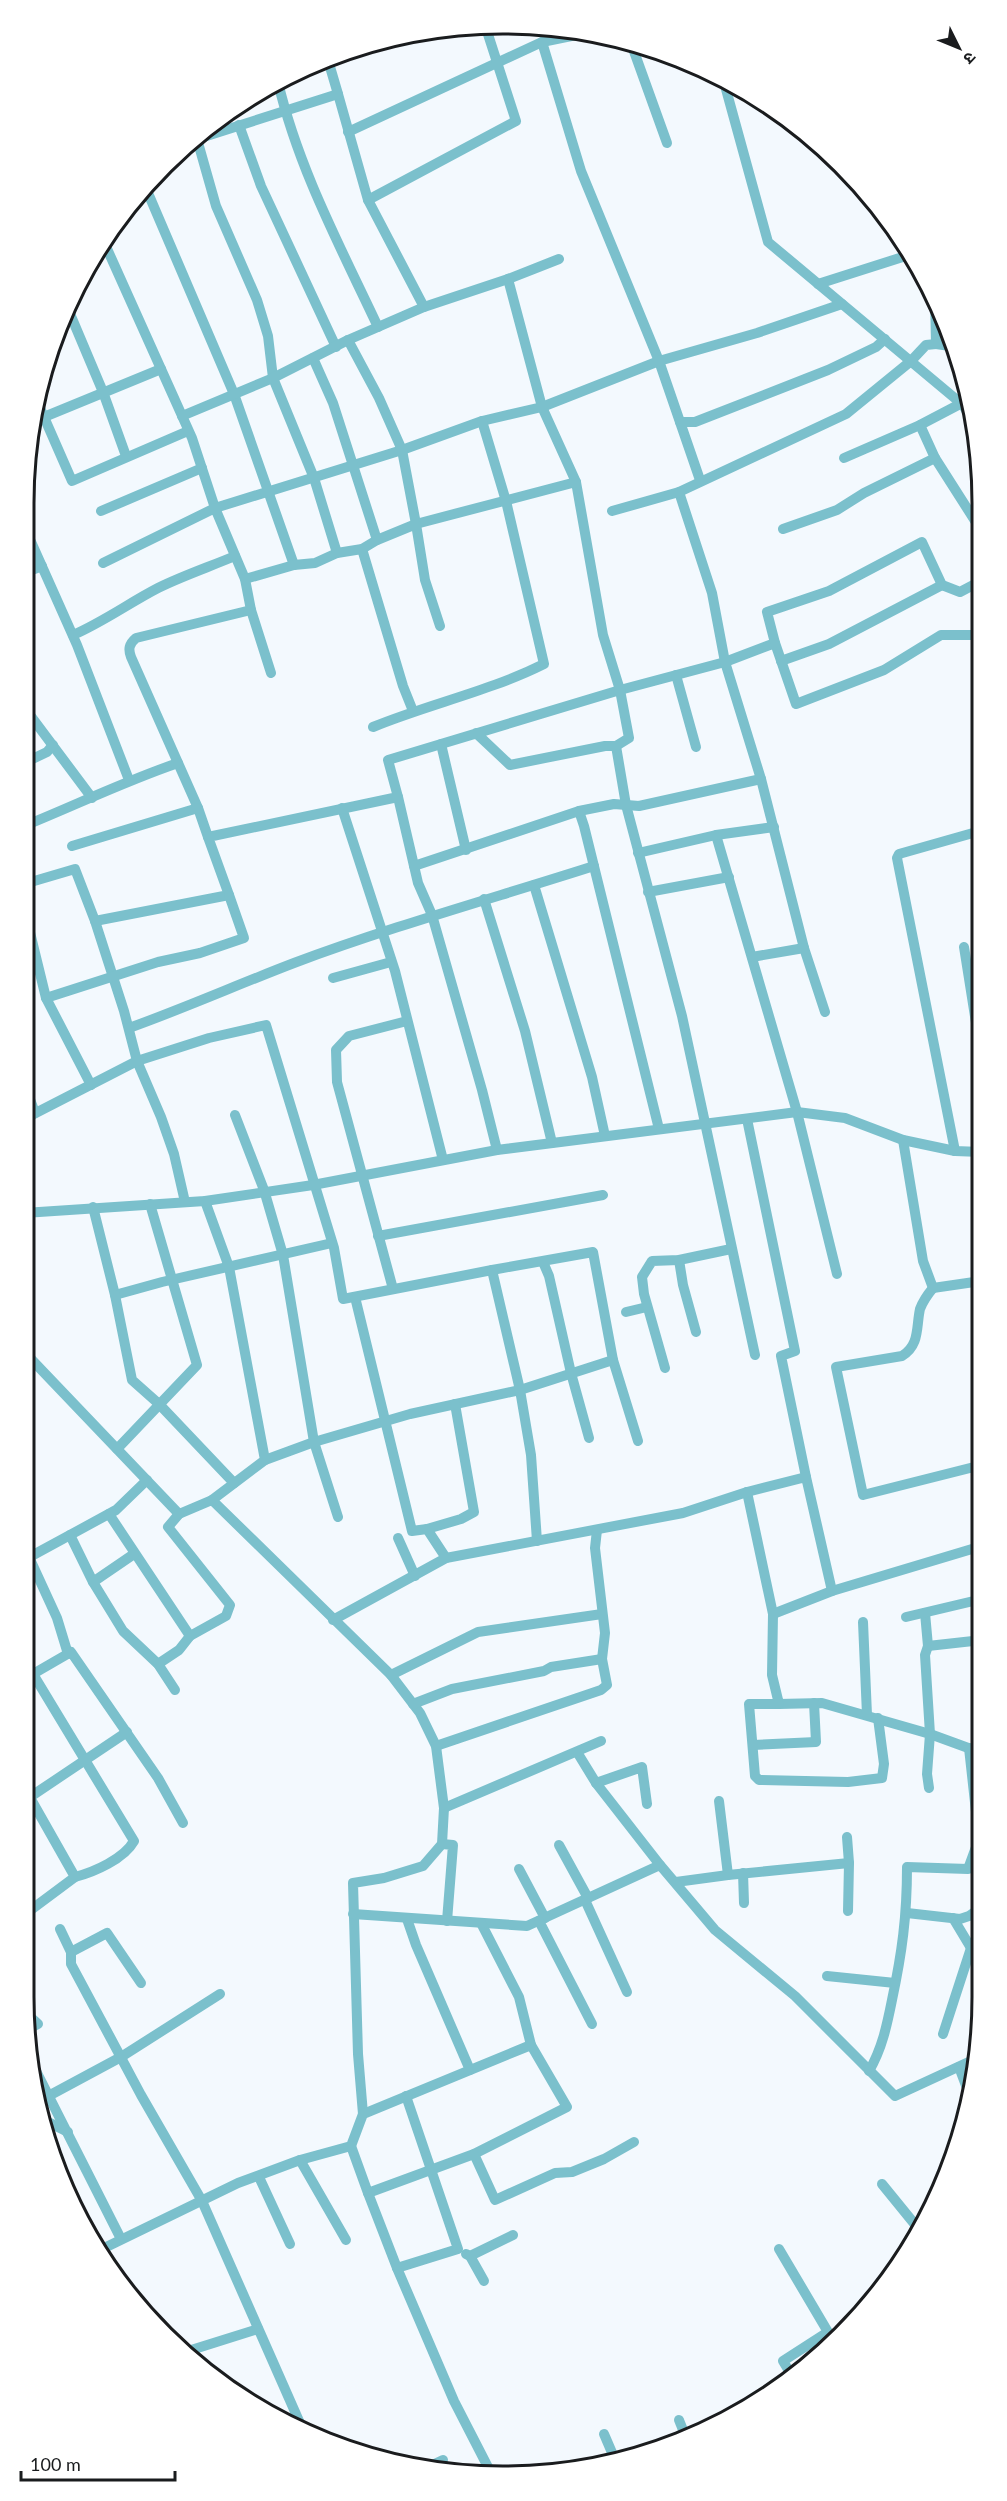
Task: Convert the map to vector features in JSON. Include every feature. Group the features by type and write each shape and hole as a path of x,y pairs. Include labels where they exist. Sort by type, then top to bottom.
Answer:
{"street":[{"path":"368,200 516,121 504,90 488,35"},
{"path":"348,132 542,42 559,38"},
{"path":"542,42 581,171 659,361 700,480"},
{"path":"635,53 667,143"},
{"path":"330,68 368,200 423,307"},
{"path":"280,91 284,111 315,190 378,327"},
{"path":"726,91 768,242 961,403"},
{"path":"224,127 239,125 338,94"},
{"path":"239,125 261,186 336,346"},
{"path":"198,148 216,206 257,300 268,336 273,378 314,477 337,553"},
{"path":"149,196 234,394 270,491 294,565"},
{"path":"108,252 188,430 215,508 245,579 251,609 271,673"},
{"path":"818,284 902,257"},
{"path":"182,416 273,378 348,340 423,307 508,279 559,259"},
{"path":"476,733 510,765 615,746 629,738 620,690 603,635 576,482 542,407 508,279"},
{"path":"103,563 215,508 402,450 482,421 542,407 659,361 758,333 842,304"},
{"path":"72,319 103,392 126,456"},
{"path":"936,321 936,344"},
{"path":"680,422 695,422 828,370 876,347 885,339"},
{"path":"348,340 379,398 402,450 424,580 440,626"},
{"path":"612,511 679,492 700,480 846,414 911,361 926,345 945,345"},
{"path":"313,358 333,403 355,465 377,540"},
{"path":"44,414 161,369"},
{"path":"844,458 962,407"},
{"path":"43,419 72,481 188,430"},
{"path":"373,727 413,711 522,675 543,664 507,501 482,421"},
{"path":"920,425 935,458 972,516"},
{"path":"783,529 837,510 864,493 935,458"},
{"path":"101,512 202,468"},
{"path":"245,579 294,565 315,564 337,553 362,549 377,540 416,524 576,482"},
{"path":"679,492 712,593 725,662 761,779 804,948 825,1012"},
{"path":"972,586 960,592 942,585 922,542 829,591 767,612 796,704 884,670 941,635 972,635"},
{"path":"34,548 73,635 129,780"},
{"path":"362,549 403,686 413,711"},
{"path":"73,635 93,626 159,587 235,556"},
{"path":"34,569 42,566"},
{"path":"781,661 829,644 942,585"},
{"path":"46,998 158,962 200,953 244,938 198,808 129,650 130,643 136,638 251,609"},
{"path":"497,1150 432,915 418,883 388,760 620,690 725,662 775,643"},
{"path":"675,675 696,747"},
{"path":"34,720 92,798"},
{"path":"441,744 466,850"},
{"path":"34,758 47,752 53,745"},
{"path":"615,746 626,805 682,1016 731,1249 756,1355"},
{"path":"34,822 129,780 178,763"},
{"path":"414,866 579,811 614,804 639,806 761,779"},
{"path":"208,837 398,796"},
{"path":"72,846 198,808"},
{"path":"342,808 384,932 443,1160"},
{"path":"579,811 659,1129"},
{"path":"638,853 716,835 774,827"},
{"path":"955,1151 897,858 899,854 972,833"},
{"path":"716,835 797,1112 837,1274"},
{"path":"129,1028 196,1004 294,963 432,915 594,866"},
{"path":"34,881 75,869 95,921 129,1028 137,1061 174,1154 185,1202"},
{"path":"648,892 729,877"},
{"path":"534,885 592,1077 605,1136"},
{"path":"95,921 229,895"},
{"path":"484,899 525,1031 552,1143"},
{"path":"964,947 972,998"},
{"path":"752,957 804,948"},
{"path":"34,949 46,998 91,1085"},
{"path":"333,978 391,962"},
{"path":"393,1289 336,1082 336,1050 349,1036 407,1021"},
{"path":"35,1113 137,1061 209,1038 266,1026 332,1243 343,1299 593,1252 613,1360 638,1441"},
{"path":"34,1212 204,1201 313,1185 497,1150 797,1112 845,1119 903,1140 955,1151 972,1152"},
{"path":"235,1114 264,1191 283,1255 314,1442 338,1517"},
{"path":"747,1119 795,1351 781,1356 832,1591"},
{"path":"903,1140 923,1261 933,1288"},
{"path":"378,1236 603,1196"},
{"path":"204,1201 229,1267 265,1460"},
{"path":"117,1449 196,1365 150,1204"},
{"path":"93,1207 115,1295 132,1380 159,1404 234,1483"},
{"path":"115,1295 332,1243"},
{"path":"664,1368 647,1307 642,1277 652,1261 679,1260 731,1249"},
{"path":"679,1260 683,1285 696,1332"},
{"path":"543,1262 549,1276 571,1373 590,1438"},
{"path":"492,1270 520,1390 531,1455 537,1541"},
{"path":"972,1282 933,1288 921,1307 916,1339 911,1350 902,1356 836,1367 863,1495 972,1468"},
{"path":"355,1297 411,1531 461,1519 474,1512 455,1404"},
{"path":"626,1312 647,1307"},
{"path":"158,1664 179,1650 190,1636 226,1616 230,1605 168,1527 179,1514 212,1500 265,1460 314,1442 385,1421 520,1390 613,1360"},
{"path":"34,1370 117,1449 179,1514"},
{"path":"333,1620 446,1558 683,1513 747,1492 806,1477"},
{"path":"34,1555 116,1510 147,1480"},
{"path":"747,1492 773,1614 772,1675 779,1704"},
{"path":"212,1500 391,1675 420,1713 436,1746 444,1808 442,1844 423,1866 384,1878 353,1883 363,2114 351,2146 397,2268 454,2401 487,2465"},
{"path":"109,1514 190,1636"},
{"path":"427,1529 446,1558"},
{"path":"436,1746 600,1690 607,1685 602,1659 605,1633 595,1548 597,1530"},
{"path":"70,1535 93,1582 123,1631 158,1664 175,1690"},
{"path":"399,1538 416,1576"},
{"path":"773,1614 832,1591 972,1549"},
{"path":"93,1582 134,1554"},
{"path":"34,1574 57,1618 68,1654"},
{"path":"906,1617 972,1601"},
{"path":"925,1612 928,1646 925,1655 930,1734 927,1774 929,1788"},
{"path":"391,1675 478,1632 602,1614"},
{"path":"863,1622 872,1717 884,1764 882,1778 848,1782 759,1780 755,1776 749,1704 822,1703 872,1717 930,1734 972,1749"},
{"path":"928,1646 972,1641"},
{"path":"34,1674 71,1652 158,1778 183,1823"},
{"path":"413,1704 452,1689 544,1671 551,1667 602,1659"},
{"path":"34,1684 134,1841 129,1850 87,1874 75,1877 34,1908"},
{"path":"753,1744 816,1742 814,1703"},
{"path":"34,1794 127,1732"},
{"path":"444,1808 602,1741"},
{"path":"969,1748 972,1775"},
{"path":"577,1752 596,1783 660,1865 715,1930 795,1996 895,2096 967,2063"},
{"path":"596,1783 642,1767 647,1804"},
{"path":"719,1801 728,1875"},
{"path":"34,1804 75,1877"},
{"path":"847,1837 848,1911"},
{"path":"442,1844 453,1845 447,1921"},
{"path":"559,1845 586,1899 627,1992"},
{"path":"869,2071 876,2059 886,2029 895,1983 907,1913 906,1867 968,1869 972,1858"},
{"path":"676,1882 849,1863"},
{"path":"353,1914 527,1926 660,1865"},
{"path":"519,1869 592,2024"},
{"path":"743,1873 744,1903"},
{"path":"907,1913 960,1919 972,1915"},
{"path":"943,2034 971,1948 953,1918"},
{"path":"407,1919 416,1946 470,2070"},
{"path":"368,2193 474,2154 567,2107 531,2045 519,1997 481,1923"},
{"path":"60,1929 71,1952 71,1964 201,2201 298,2419"},
{"path":"71,1952 106,1933 141,1983"},
{"path":"827,1976 895,1983"},
{"path":"46,2097 120,2057 220,1994"},
{"path":"363,2114 531,2045"},
{"path":"959,2067 964,2081"},
{"path":"406,2096 458,2249 470,2256 484,2282"},
{"path":"46,2098 69,2133 121,2239"},
{"path":"52,2124 69,2133"},
{"path":"474,2154 495,2200 555,2173 572,2172 593,2164 634,2142"},
{"path":"107,2247 258,2176 300,2160 351,2146"},
{"path":"300,2160 346,2240"},
{"path":"258,2176 291,2244"},
{"path":"882,2184 914,2224"},
{"path":"470,2256 513,2235"},
{"path":"397,2268 458,2249"},
{"path":"779,2250 828,2332 783,2361 789,2370"},
{"path":"193,2349 258,2329"},
{"path":"679,2420 683,2431"},
{"path":"604,2434 612,2454"}]}
